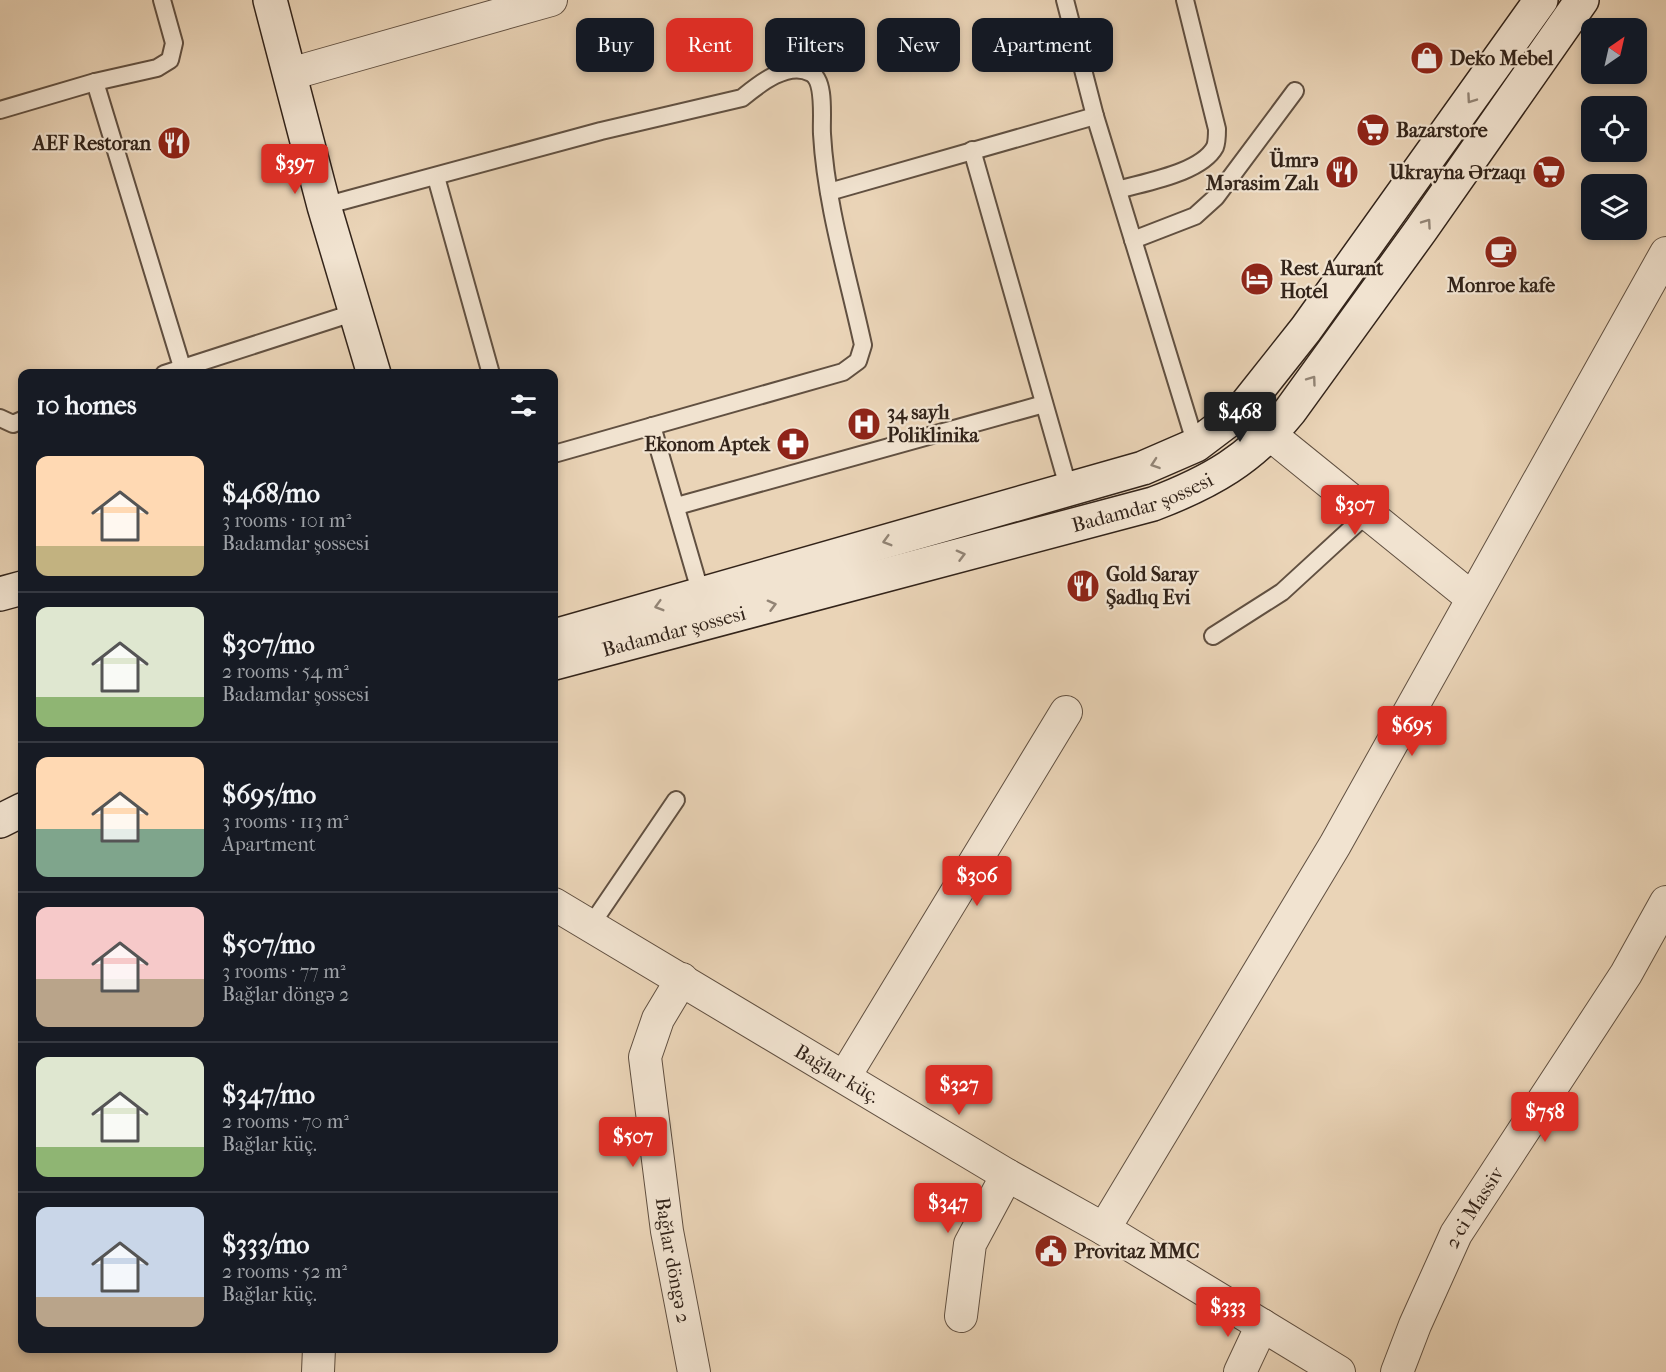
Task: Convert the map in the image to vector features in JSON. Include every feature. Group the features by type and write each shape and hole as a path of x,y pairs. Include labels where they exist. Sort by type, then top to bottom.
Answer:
{"main road":[{"path":"270,0 324,206 373,369"},
{"name":"Badamdar şossesi","path":"558,635 1068,490 1167,459 1196,445 1241,411 1313,320 1541,0"},
{"name":"Badamdar şossesi","path":"558,662 1153,504 1186,491 1244,459 1271,435 1421,230 1582,0"},
{"path":"0,594 18,589"},
{"path":"0,803 18,795"},
{"path":"0,821 18,812"}],"street":[{"path":"290,74 551,0"},
{"path":"1104,1229 1335,844 1666,253"},
{"path":"1241,411 1472,598"},
{"path":"845,1076 1066,712"},
{"name":"2-ci Massiv","path":"1397,1372 1415,1325 1456,1234 1626,974 1666,902"},
{"name":"Bağlar küç.","path":"558,906 1008,1175 1104,1229 1338,1372"},
{"name":"Bağlar döngə 2","path":"682,979 658,1019 645,1057 667,1231 694,1372"},
{"path":"961,1316 970,1244 1008,1175"},
{"path":"1240,1372 1262,1326"},
{"path":"318,1372 320,1353"}],"lane":[{"path":"0,110 95,82 157,68 170,60 174,42 162,0"},
{"path":"1065,0 1095,116 1196,445"},
{"path":"1118,190 1191,167 1204,161 1216,146 1217,129 1185,0"},
{"path":"324,206 601,131 742,98 760,83 777,75 798,70 812,73 818,81 829,192 863,345 858,361 843,372 558,453"},
{"path":"95,82 182,368"},
{"path":"1133,240 1195,216 1216,197 1295,92"},
{"path":"829,192 1095,116"},
{"path":"972,150 1068,490"},
{"path":"435,177 490,369"},
{"path":"179,369 356,312"},
{"path":"677,506 1044,404"},
{"path":"0,418 13,424 18,422"},
{"path":"652,426 701,594"},
{"path":"1213,636 1282,592 1367,514"},
{"path":"591,925 676,800"}],"place":[{"name":"Deko Mebel","path":"1427,58"},
{"name":"Bazarstore","path":"1373,130"},
{"name":"AEF Restoran","path":"174,143"},
{"name":"Ümrə Mərasim Zalı","path":"1342,172"},
{"name":"Ukrayna Ərzaqı","path":"1549,172"},
{"name":"Monroe kafe","path":"1501,252"},
{"name":"Rest Aurant Hotel","path":"1257,279"},
{"name":"34 saylı Poliklinika","path":"864,424"},
{"name":"Ekonom Aptek","path":"793,444"},
{"name":"Gold Saray Şadlıq Evi","path":"1083,586"},
{"name":"Provitaz MMC","path":"1051,1251"}]}
